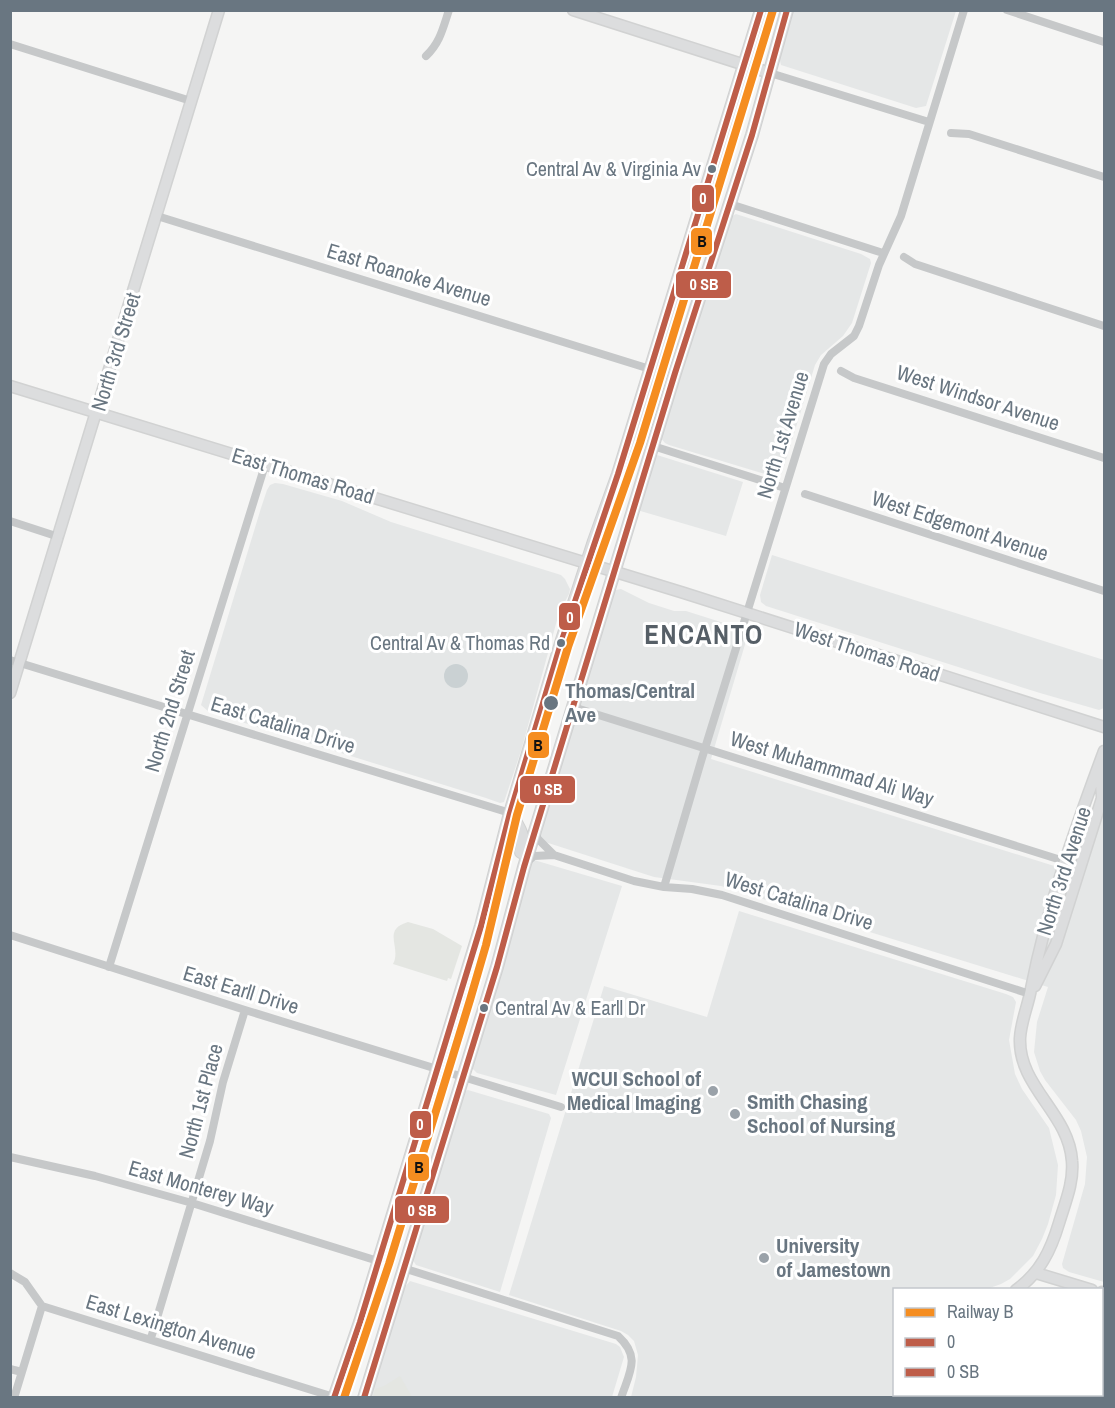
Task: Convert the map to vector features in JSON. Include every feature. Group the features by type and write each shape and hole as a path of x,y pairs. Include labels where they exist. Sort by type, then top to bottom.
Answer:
{"main road":[{"path":"334,1397 437,1069 483,916 510,813 591,565 761,10"},
{"path":"364,1398 497,967 534,831 703,282 730,204 764,71 787,10"},
{"path":"510,813 523,835 524,843 513,882 516,897"}],"street":[{"name":"North 3rd Street","path":"10,693 15,661 59,537 219,10"},
{"path":"426,56 441,37 448,10"},
{"path":"573,10 928,122"},
{"name":"North 1st Avenue","path":"664,887 824,364 831,354 854,336 860,326 883,253 898,225 964,10"},
{"path":"1007,10 1104,42"},
{"path":"10,44 191,101"},
{"path":"951,132 969,134 1104,177"},
{"path":"730,204 883,253"},
{"name":"East Roanoke Avenue","path":"157,216 650,369"},
{"path":"904,256 915,264 1104,326"},
{"name":"West Windsor Avenue","path":"841,371 854,378 1104,458"},
{"name":"East Thomas Road","path":"10,386 591,565"},
{"path":"653,446 785,488"},
{"name":"North 2nd Street","path":"109,967 265,465"},
{"name":"West Edgemont Avenue","path":"805,494 1104,591"},
{"path":"10,521 59,537"},
{"name":"West Thomas Road","path":"591,565 1104,727"},
{"name":"East Catalina Drive","path":"15,661 510,813"},
{"name":"West Muhammmad Ali Way","path":"573,707 1080,866"},
{"name":"North 3rd Avenue","path":"1018,1288 1036,1273 1054,1242 1069,1188 1072,1161 1071,1151 1057,1118 1034,1087 1025,1069 1021,1053 1023,1020 1043,935 1064,861 1104,751"},
{"name":"North 3rd Avenue","path":"1030,994 1056,944 1103,795 1101,783 1104,773"},
{"path":"534,831 538,839 554,855"},
{"path":"524,867 534,856 554,855"},
{"name":"West Catalina Drive","path":"554,855 634,881 664,887 692,888 722,895 1030,994"},
{"name":"East Earll Drive","path":"10,935 561,1107"},
{"name":"North 1st Place","path":"150,1338 210,1141 245,1010"},
{"name":"East Monterey Way","path":"10,1157 95,1176 192,1203 378,1262"},
{"path":"403,1268 618,1335 628,1345 632,1363 621,1398"},
{"path":"10,1273 24,1282 42,1306 14,1398"},
{"path":"1036,1273 1085,1288"},
{"name":"East Lexington Avenue","path":"42,1306 334,1397"},
{"path":"10,1369 22,1372"}],"shaded area":[{"path":"792,11 956,11 926,106 916,108 781,65 779,57"},
{"path":"736,214 861,254 870,259 871,263 852,323 843,336 821,355 815,365 782,473 775,477 669,445 660,437 729,218"},
{"path":"657,455 743,482 726,536 637,510"},
{"path":"275,483 342,501 391,522 561,575 565,579 570,589 569,594 559,613 521,751 504,802 500,803 209,712 201,705 267,490"},
{"path":"772,555 1104,660 1104,708 1099,710 1040,693 766,606 761,602 760,595"},
{"path":"621,589 649,603 674,611 686,611 749,631 711,759 1083,875 1104,808 1104,1282 1069,1272 1063,1268 1062,1264 1085,1184 1087,1157 1076,1120 1045,1080 1034,1052 1037,1022 1048,987 721,886 654,877 542,841 538,836 612,594"},
{"path":"456,664 461,665 467,671 467,681 461,687 456,688 451,687 445,681 444,676 445,671 451,665"},
{"path":"534,860 622,886 556,1095 477,1073 471,1067 529,864"},
{"path":"739,911 1006,994 1013,997 1016,1002 1009,1040 1015,1074 1022,1089 1049,1128 1058,1165 1056,1195 1048,1224 1033,1256 1010,1279 1001,1284 990,1288 893,1288 893,1396 898,1397 631,1397 638,1355 634,1341 628,1335 509,1295 604,986 707,1017"},
{"path":"408,922 433,929 462,946 451,979 448,978 447,981 393,964 394,934 400,925"},
{"path":"465,1091 549,1114 551,1118 500,1292 416,1265 412,1259"},
{"path":"410,1281 616,1344 620,1347 624,1357 612,1397 370,1398 404,1288"},
{"path":"400,1376 412,1397 373,1397 375,1389"}],"rail line":[{"name":"B","path":"344,1398 389,1264 470,1000 486,945 517,815 568,647 640,443 773,10"}],"transit line":[{"name":"0","path":"334,1398 360,1322 481,926 510,813 561,643 618,474 761,10"},
{"path":"364,1398 497,967 524,867 675,373 752,135 787,10"}],"place":[{"name":"Central Av & Virginia Av","path":"712,169"},
{"name":"Central Av & Thomas Rd","path":"561,643"},
{"name":"Thomas/Central Ave","path":"551,703"},
{"name":"Central Av & Earll Dr","path":"484,1008"},
{"name":"WCUI School of Medical Imaging","path":"713,1091"},
{"name":"Smith Chasing School of Nursing","path":"735,1114"},
{"name":"University of Jamestown","path":"764,1258"}],"district":[{"name":"ENCANTO","path":"704,635"}]}
